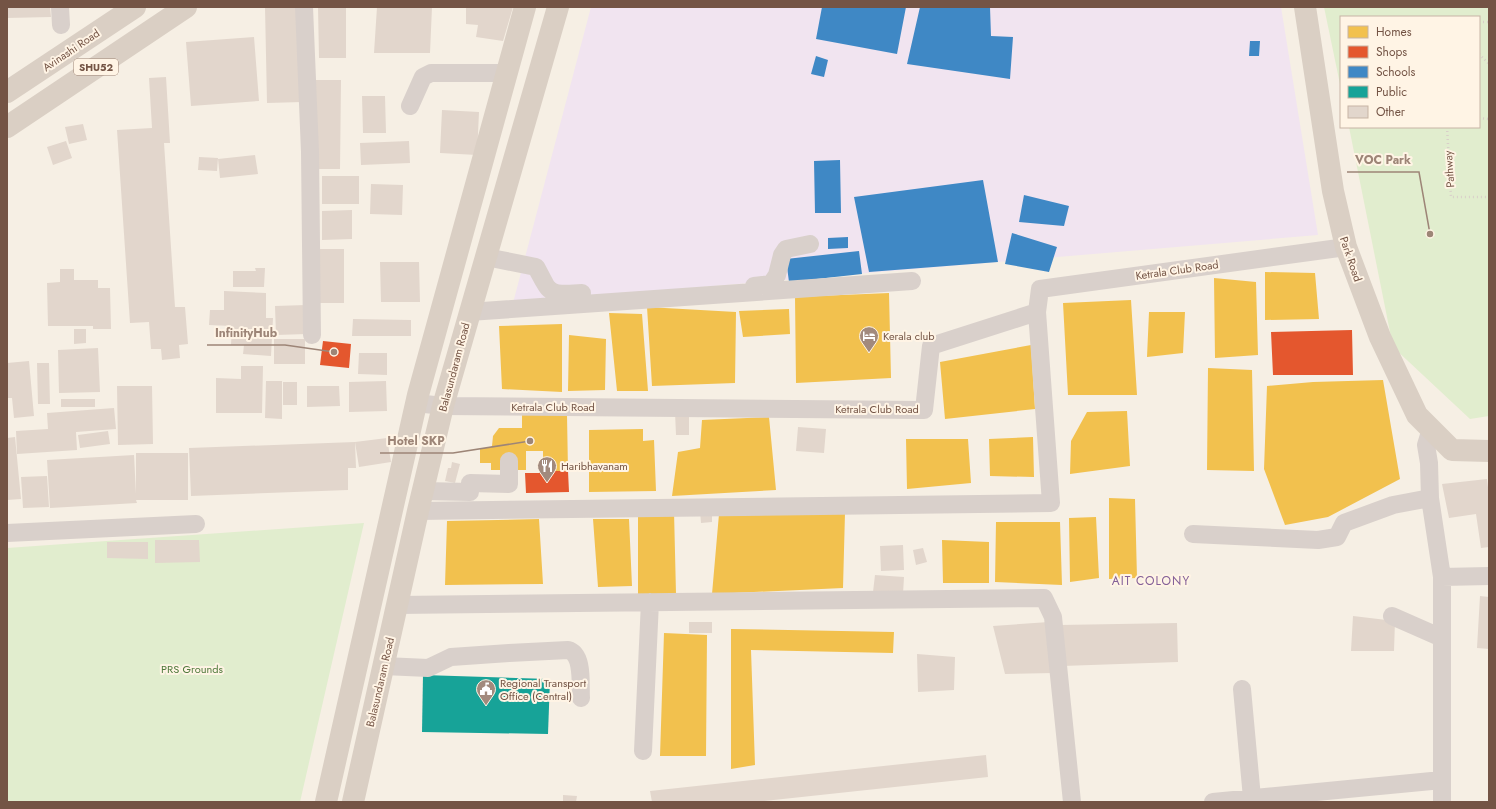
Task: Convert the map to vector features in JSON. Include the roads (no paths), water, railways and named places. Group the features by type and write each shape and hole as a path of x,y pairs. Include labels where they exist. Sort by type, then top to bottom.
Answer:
{"main road":[{"name":"Avinashi Road","path":"7,92 136,7"},
{"name":"SHU52","path":"7,127 186,7"},
{"path":"326,802 416,403 526,7"},
{"name":"Balasundaram Road","path":"353,802 420,501 443,406 558,7"},
{"name":"Park Road","path":"1305,7 1332,191 1346,247 1383,344 1417,415 1452,450 1489,451"},
{"path":"359,653 384,662"}],"street":[{"path":"60,7 61,25"},
{"path":"304,7 310,152 312,336"},
{"path":"410,106 423,77 431,73 507,73"},
{"path":"486,257 536,267 548,289 558,294 714,289 771,284 777,275 782,255 786,249 810,244"},
{"name":"Ketrala Club Road","path":"443,406 924,410 931,346 1037,312 1040,289 1346,247"},
{"path":"469,312 912,281"},
{"path":"420,501 1051,503 1037,312"},
{"path":"416,403 443,406"},
{"path":"1431,429 1426,444 1430,470 1430,498 1442,577 1442,802"},
{"path":"420,501 470,492 470,483 509,484 509,461"},
{"path":"1193,534 1318,540 1337,537 1344,523 1393,505 1430,498"},
{"path":"7,533 196,524"},
{"path":"1442,577 1489,576"},
{"path":"397,605 1044,598 1053,617 1072,802"},
{"path":"643,751 650,602"},
{"path":"1392,616 1442,638"},
{"path":"384,662 428,668 451,657 568,650 572,651 580,664 580,698"},
{"path":"1242,689 1252,798"},
{"path":"1213,802 1442,780"}],"place":[{"name":"VOC Park","path":"1430,234"},
{"name":"InfinityHub","path":"334,352"},
{"name":"Kerala club","path":"869,353"},
{"name":"Hotel SKP","path":"530,441"},
{"name":"Haribhavanam","path":"547,483"},
{"name":"Regional Transport Office (Central)","path":"486,706"}],"district":[{"name":"AIT COLONY","path":"1151,581"}],"park label":[{"name":"PRS Grounds","path":"192,669"}]}
